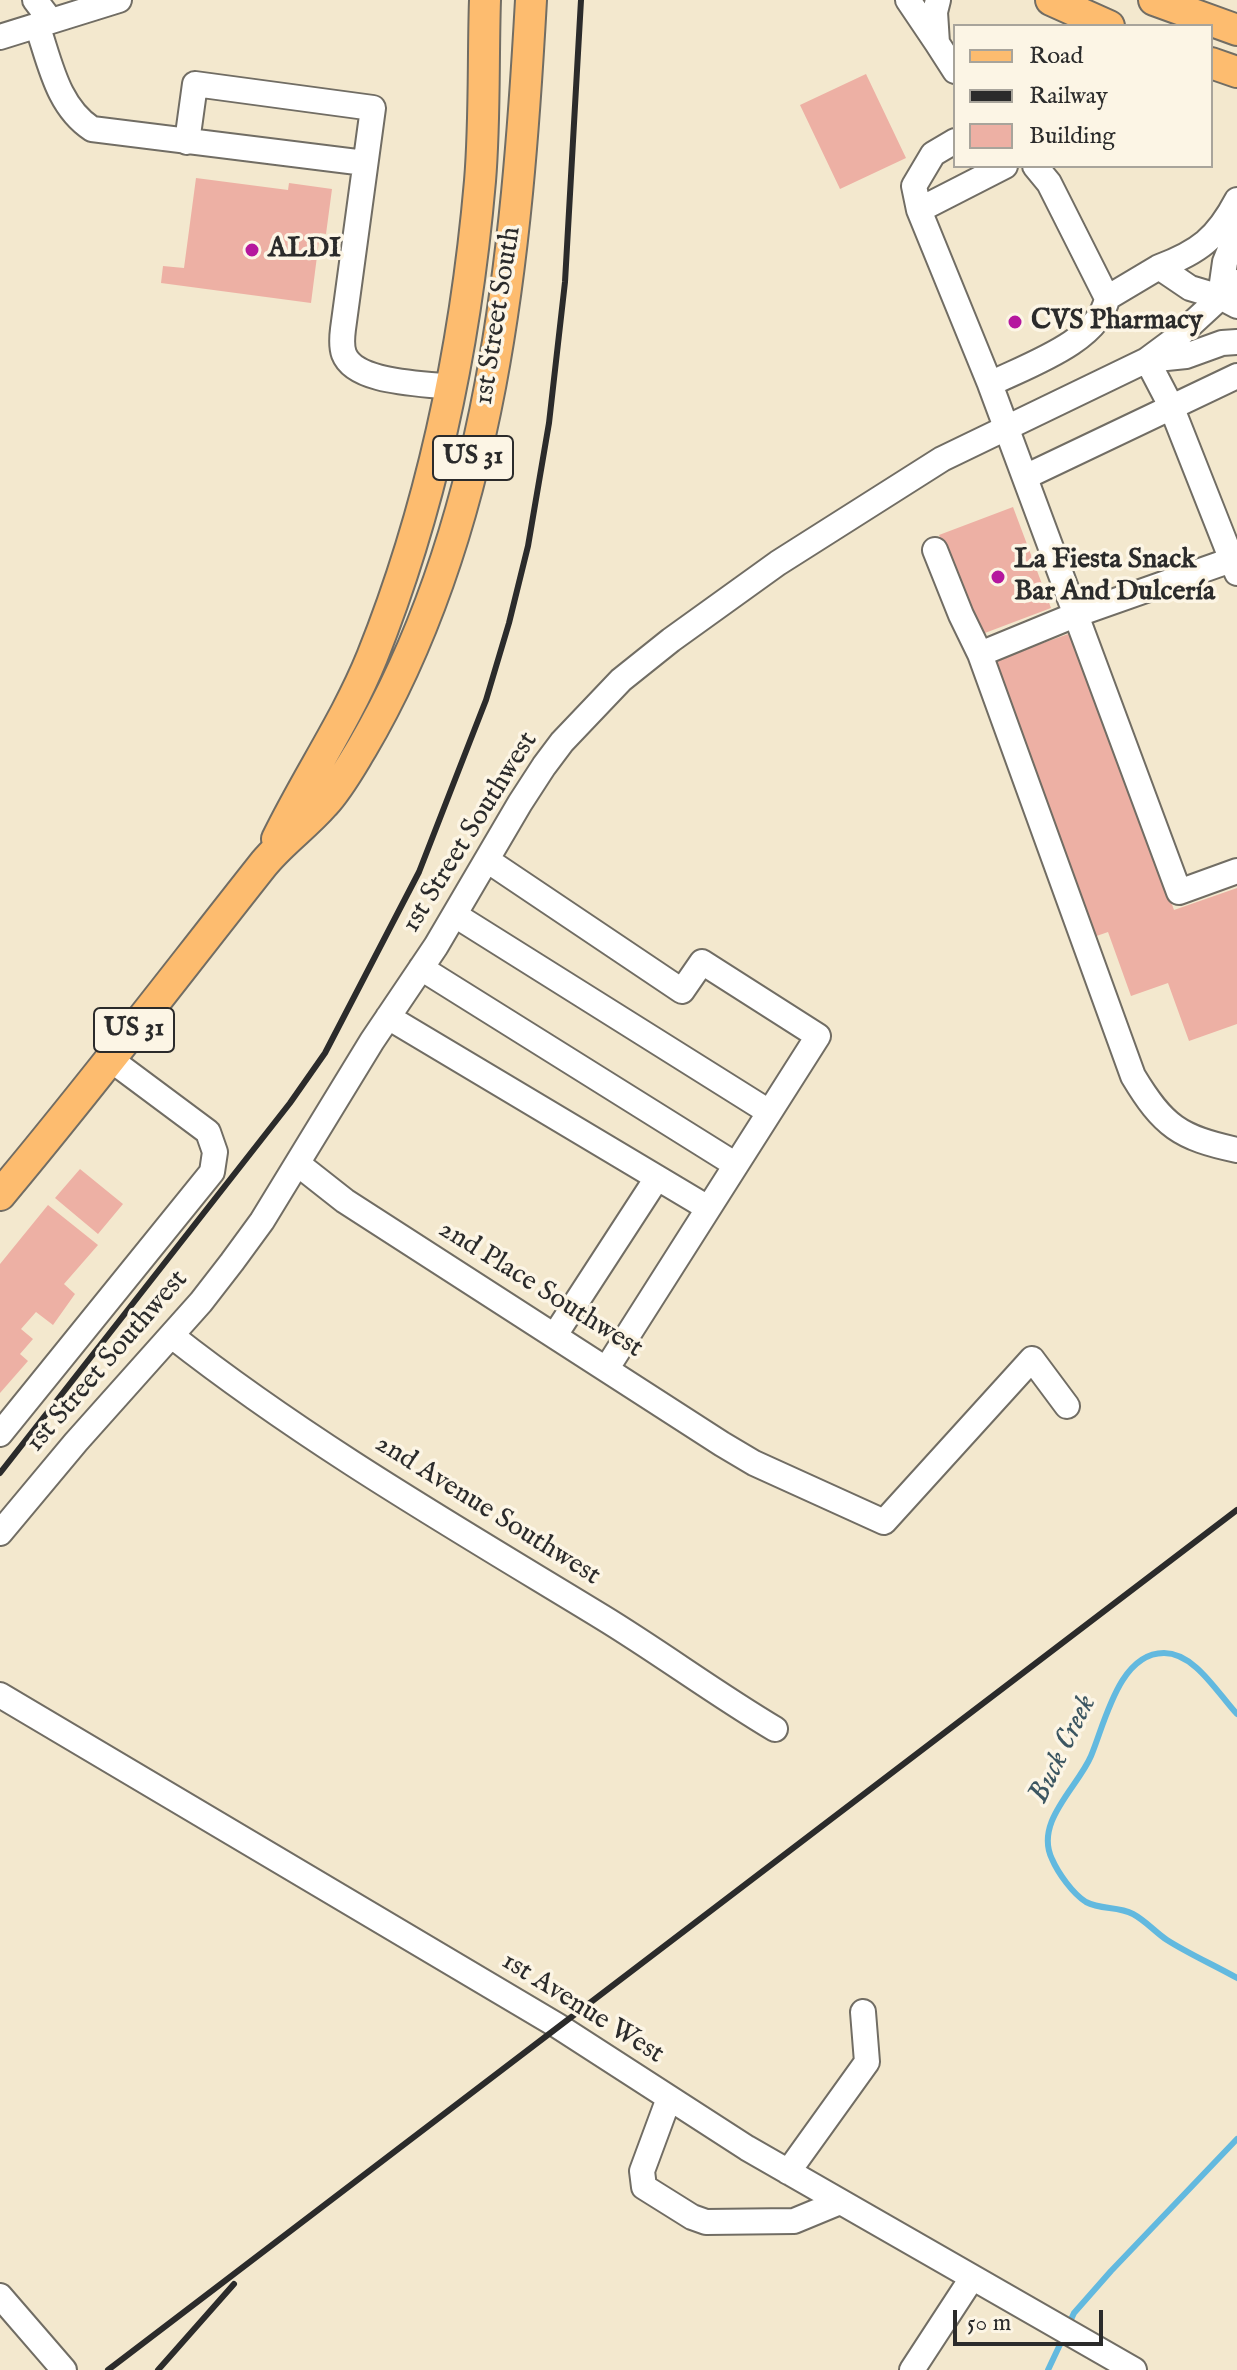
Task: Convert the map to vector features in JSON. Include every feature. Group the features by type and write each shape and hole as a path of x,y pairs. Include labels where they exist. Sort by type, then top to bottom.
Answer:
{"main road":[{"name":"1st Street South","path":"265,862 356,694 372,657 411,549 429,481 468,280 480,178 485,0"},
{"name":"1st Street South","path":"0,1195 265,862 326,803 382,712 421,628 442,571 485,407 513,238 531,0"},
{"path":"1051,0 1105,24"},
{"path":"1154,0 1237,30"},
{"path":"1213,64 1237,72"},
{"path":"356,694 382,712"}],"street":[{"path":"35,0 44,23 58,89 66,105 92,129 365,163"},
{"path":"0,37 119,0"},
{"path":"908,0 953,68"},
{"path":"937,43 935,12 938,0"},
{"path":"187,142 195,84 373,108 342,351 348,363 363,374 449,387"},
{"path":"953,142 933,154 914,186 919,210 990,384 1179,892 1237,871"},
{"path":"919,210 1001,168"},
{"path":"1037,168 1049,183 1107,298"},
{"path":"990,384 1054,353 1085,333 1098,320 1107,298 1209,241 1226,221 1237,200"},
{"path":"1159,267 1183,285 1231,295 1225,262 1237,232"},
{"name":"1st Street Southwest","path":"0,1533 76,1442 172,1336 240,1252 455,915 544,766 562,742 621,680 671,640 802,547 942,459 1147,360 1231,295"},
{"path":"980,654 1075,615 1236,564 1171,406 1147,360 1186,356 1222,343 1237,342"},
{"path":"1025,477 1237,376"},
{"path":"935,550 980,654 1133,1076 1152,1107 1179,1133 1237,1150"},
{"path":"487,860 682,991 702,962 818,1036 607,1368"},
{"path":"455,915 769,1112"},
{"path":"421,968 736,1165"},
{"path":"388,1017 708,1208"},
{"path":"0,1434 212,1172 215,1152 208,1132 110,1059"},
{"name":"2nd Place Southwest","path":"298,1164 372,1218 754,1463 884,1522 1032,1359 1067,1406"},
{"path":"555,1335 657,1178"},
{"name":"2nd Avenue Southwest","path":"172,1336 228,1380 318,1442 603,1618 775,1729"},
{"name":"1st Avenue West","path":"0,1695 558,2026 788,2172 1129,2367"},
{"path":"788,2172 867,2062 863,2012"},
{"path":"669,2098 642,2171 644,2187 656,2196 706,2222 727,2223 794,2221 840,2202"},
{"path":"912,2370 972,2278"},
{"path":"0,2296 64,2370"}],"building":[{"path":"866,74 906,158 840,189 800,105"},
{"name":"ALDI","path":"196,178 288,190 289,183 332,189 326,234 320,233 311,303 161,283 163,266 184,268"},
{"path":"1013,507 1051,608 977,636 939,535"},
{"path":"1074,632 1174,910 1237,888 1237,1024 1189,1041 1168,983 1131,996 1108,932 1088,939 989,662"},
{"path":"80,1169 123,1204 98,1234 55,1198"},
{"path":"48,1205 98,1245 64,1284 75,1294 53,1325 36,1312 21,1329 33,1339 20,1354 28,1361 0,1393 0,1264"}],"waterway":[{"name":"Buck Creek","path":"1237,1714 1205,1676 1186,1660 1164,1653 1149,1656 1136,1664 1116,1692 1085,1768 1053,1818 1048,1845 1062,1877 1086,1902 1133,1914 1167,1940 1237,1978"},
{"name":"Buck Creek","path":"1068,2326 1074,2313 1111,2271 1237,2139"},
{"name":"Buck Creek","path":"1048,2370 1064,2336"}],"railway":[{"path":"0,1473 290,1103 325,1053 419,872 486,700 528,546 549,423 565,282 581,0"},
{"path":"108,2370 1237,1510"},
{"path":"158,2370 234,2284"}],"place":[{"name":"ALDI","path":"252,250"},
{"name":"CVS Pharmacy","path":"1015,322"},
{"name":"La Fiesta Snack Bar And Dulcería","path":"998,577"}]}
